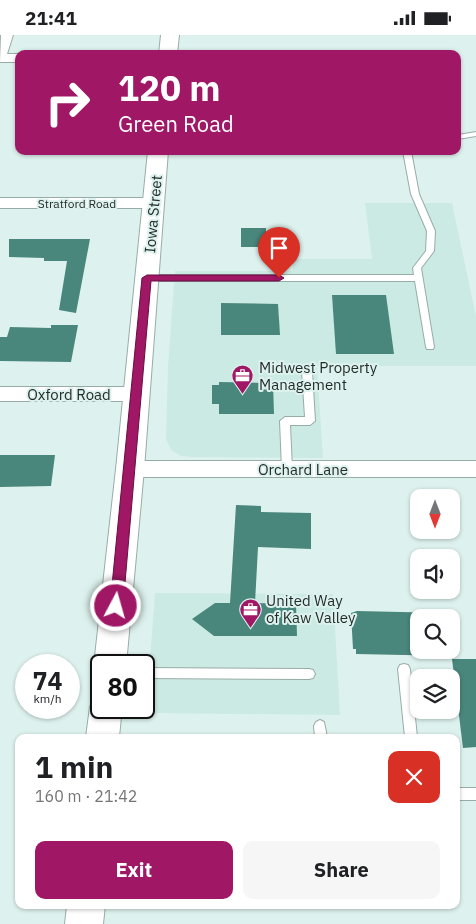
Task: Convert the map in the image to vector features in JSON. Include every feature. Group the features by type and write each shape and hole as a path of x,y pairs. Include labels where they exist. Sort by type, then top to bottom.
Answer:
{"highway":[{"path":"168,50 170,35"},
{"name":"Iowa Street","path":"111,654 130,469 158,155"},
{"path":"103,734 105,719"},
{"path":"84,924 86,909"}],"street":[{"path":"7,35 0,57 15,58"},
{"name":"Stratford Road","path":"0,203 154,203"},
{"name":"Oxford Road","path":"0,393 137,393"},
{"name":"Orchard Lane","path":"130,469 476,469"}],"lane":[{"path":"461,136 476,134"},
{"path":"408,155 415,193 431,231 430,251 417,268 430,347"},
{"path":"147,278 418,278"},
{"path":"287,469 285,421 310,421 307,371"},
{"path":"404,669 412,734"},
{"path":"155,673 309,674"},
{"path":"460,794 476,794"}],"shaded area":[{"path":"365,203 452,203 476,316 476,366 317,366 323,458 192,457 181,456 171,450 166,439 168,366 175,271 293,271 293,259 372,259"},
{"path":"155,593 333,594 340,715 155,713 155,654 150,654"}],"building":[{"path":"241,228 266,228 266,247 241,247"},
{"path":"9,239 90,239 76,313 59,310 67,261 44,261 44,258 9,257"},
{"path":"332,295 386,295 394,354 336,354"},
{"path":"221,303 278,304 280,335 221,335"},
{"path":"51,325 78,325 71,362 0,361 0,337 7,337 10,327 51,328"},
{"name":"Midwest Property Management","path":"219,382 273,383 274,414 219,414 219,404 212,404 212,385 219,385"},
{"path":"0,455 55,455 51,486 0,487"},
{"path":"236,505 261,506 261,512 311,513 311,549 258,547 255,603 296,604 297,636 214,636 192,619 215,603 230,603"},
{"path":"357,611 410,612 410,655 356,654 356,649 353,649 351,613"},
{"path":"452,659 476,659 476,747 463,748 459,719 460,669 453,669"}],"place":[{"name":"Midwest Property Management","path":"243,395"},
{"name":"United Way of Kaw Valley","path":"250,628"}],"route":[{"path":"116,606 147,278 279,278"}]}
